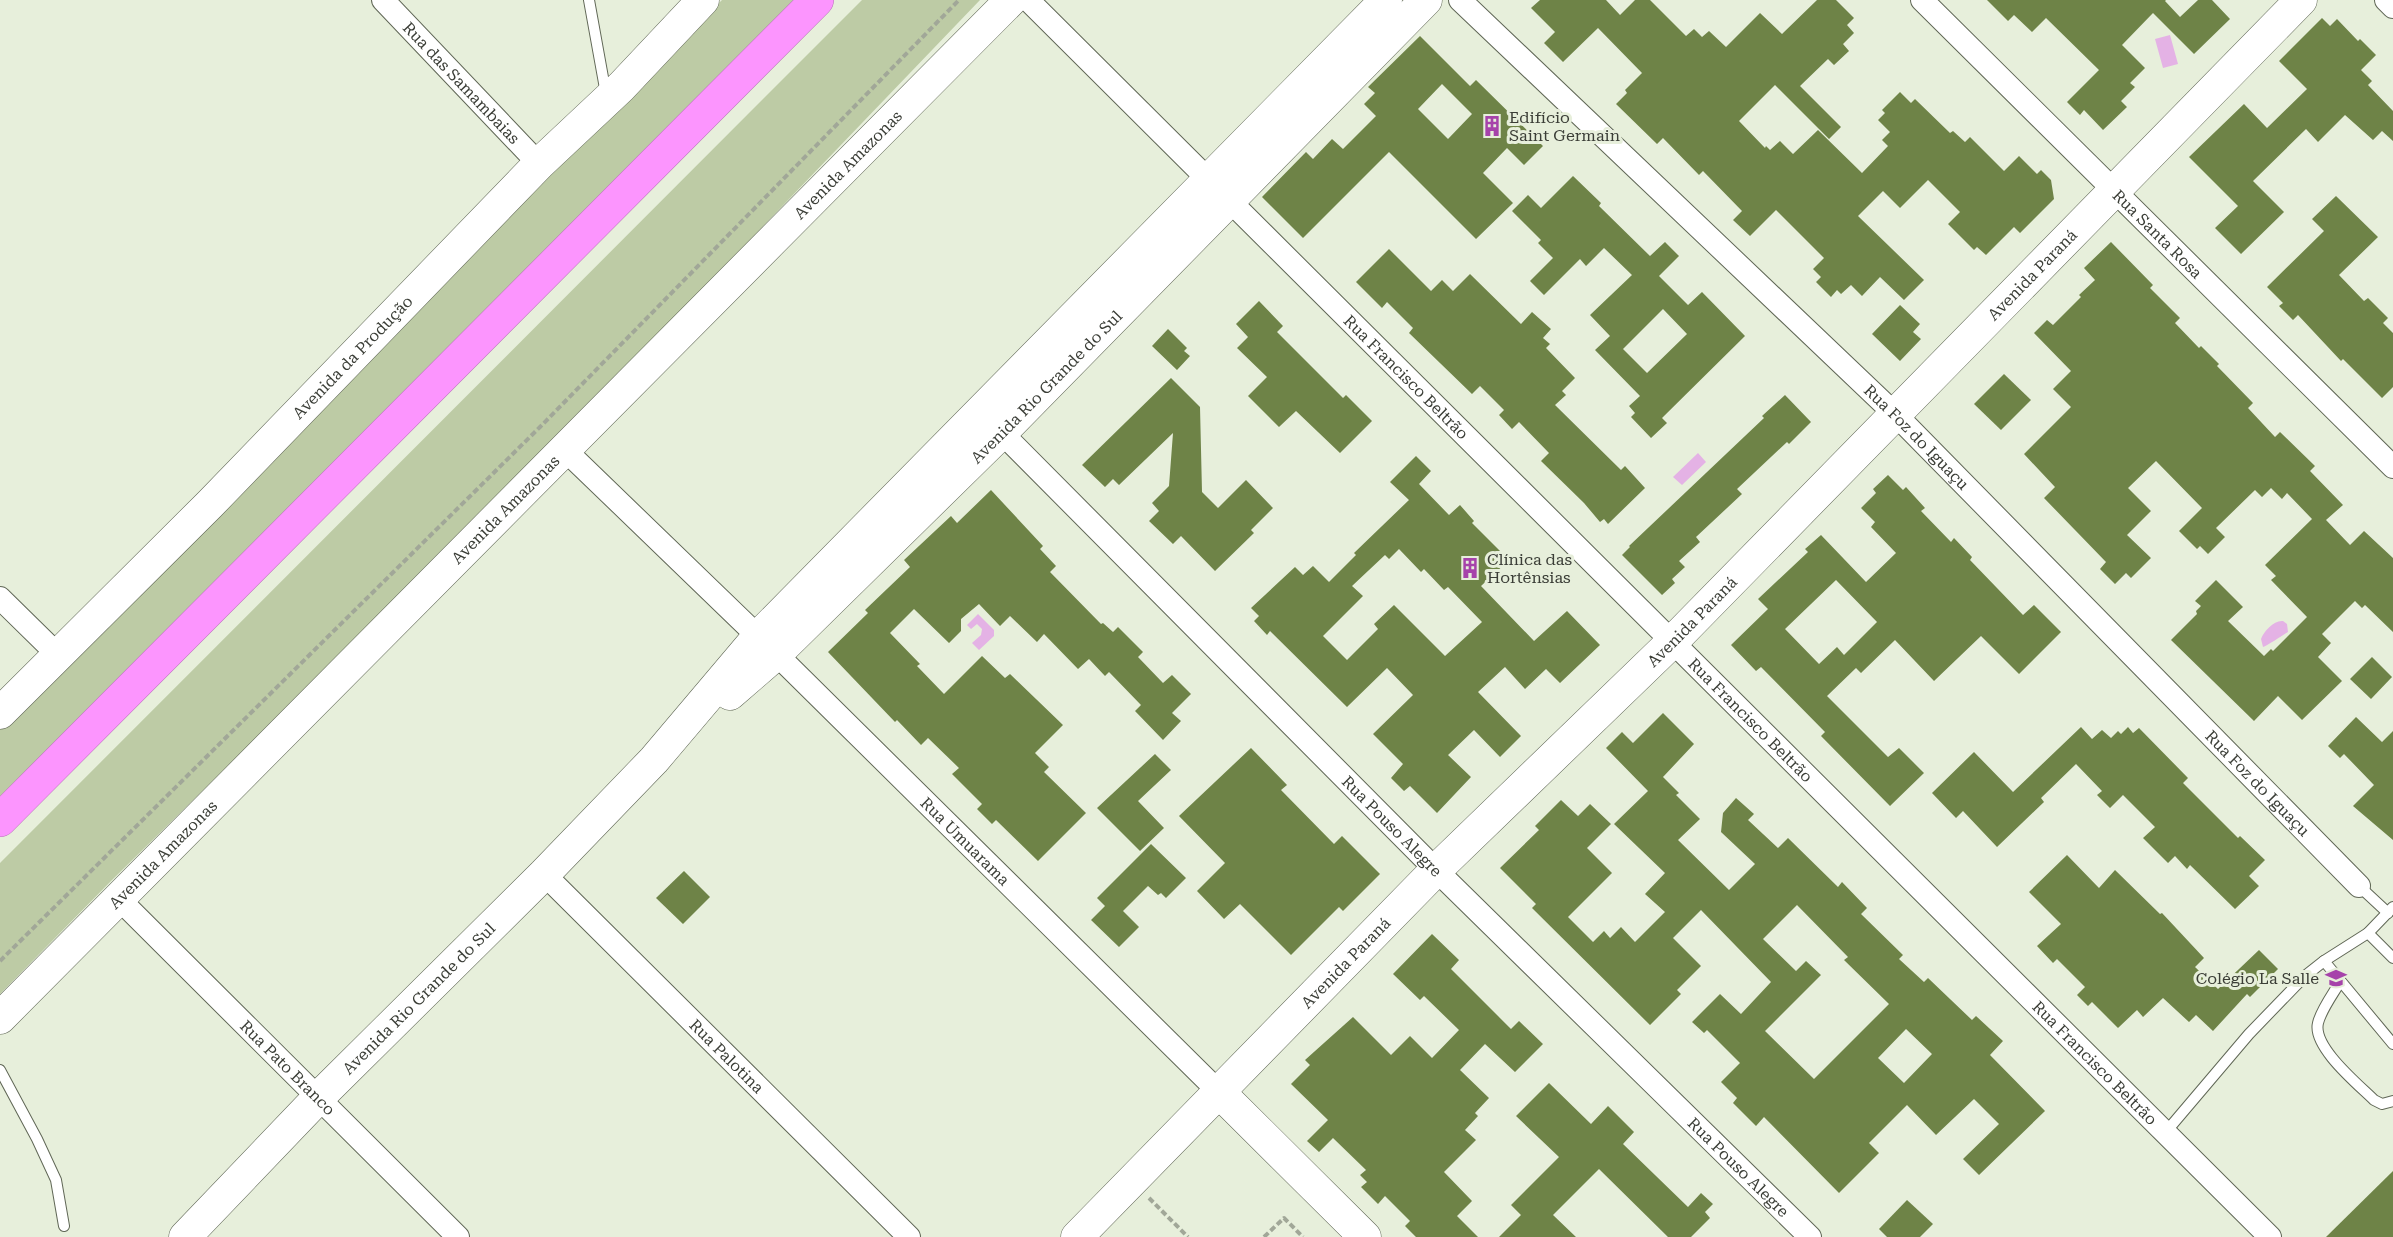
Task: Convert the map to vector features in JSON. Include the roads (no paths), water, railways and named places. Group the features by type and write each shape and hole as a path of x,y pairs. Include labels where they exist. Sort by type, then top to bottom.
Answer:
{"highway":[{"path":"0,820 818,0"}],"street":[{"name":"Rua das Samambaias","path":"383,0 539,164"},
{"name":"Avenida da Produção","path":"0,713 59,656 539,164 607,100 703,0"},
{"name":"Avenida Amazonas","path":"0,1018 1011,0"},
{"name":"Rua Francisco Beltrão","path":"1028,0 2270,1237"},
{"name":"Avenida Rio Grande do Sul","path":"1219,190 1386,0"},
{"name":"Avenida Rio Grande do Sul","path":"185,1237 318,1098 544,874 1219,190 1426,0"},
{"name":"Rua Foz do Iguaçu","path":"1460,0 1896,415 2360,886"},
{"name":"Rua Santa Rosa","path":"1922,0 2393,467"},
{"name":"Avenida Paraná","path":"1077,1237 1436,870 1672,642 2301,0"},
{"path":"2386,0 2393,7"},
{"name":"Rua Pouso Alegre","path":"991,422 1436,870 1810,1237"},
{"name":"Rua Umuarama","path":"564,449 767,646 1365,1237"},
{"path":"0,598 59,656"},
{"name":"Rua Palotina","path":"544,874 909,1237"},
{"name":"Rua Pato Branco","path":"118,898 458,1237"}],"lane":[{"path":"589,0 607,100"},
{"path":"2165,1133 2249,1034 2305,976 2368,933 2390,910 2360,886"},
{"path":"2368,933 2393,958"},
{"path":"2324,961 2393,1044"},
{"path":"2340,982 2317,1024 2319,1039 2325,1049 2374,1100 2382,1104 2393,1101"},
{"path":"0,1070 56,1180 64,1226"}],"place":[{"name":"Edifício Saint Germain","path":"1492,126"},
{"name":"Clínica das Hortênsias","path":"1470,568"},
{"name":"Colégio La Salle","path":"2336,978"}]}
